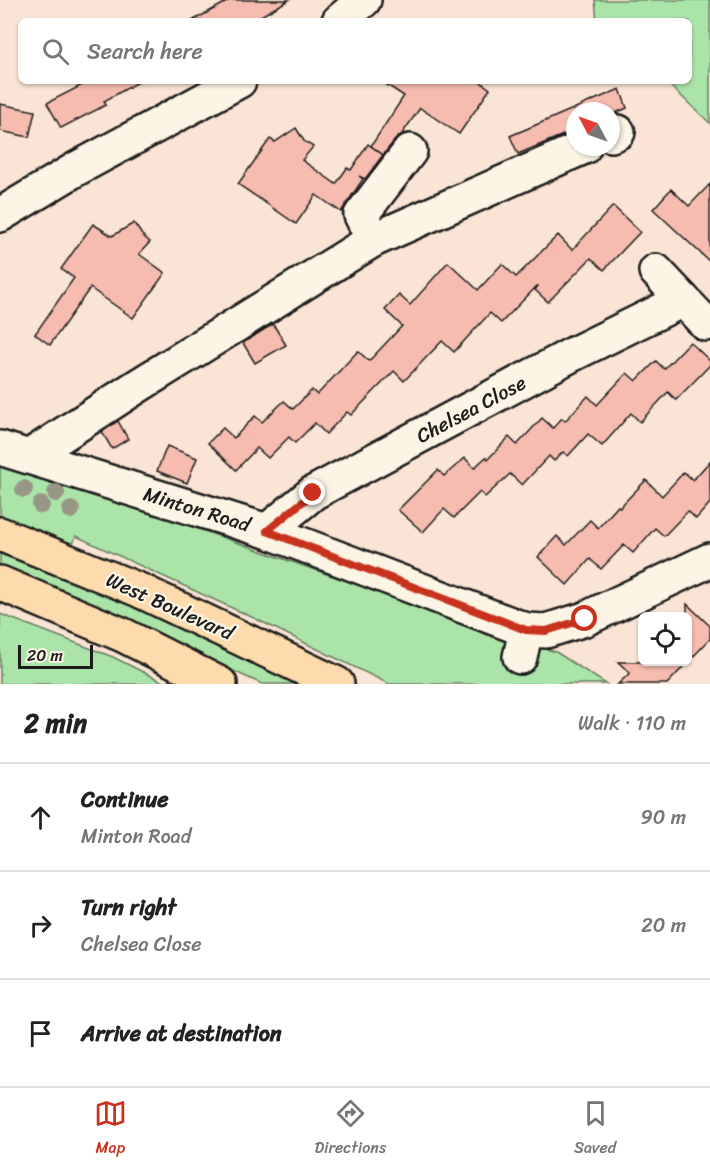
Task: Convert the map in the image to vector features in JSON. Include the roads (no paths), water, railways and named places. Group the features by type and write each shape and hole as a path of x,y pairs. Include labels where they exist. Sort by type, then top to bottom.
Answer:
{"main road":[{"name":"West Boulevard","path":"0,534 139,590 337,684"},
{"path":"0,583 123,635 220,684"}],"street":[{"path":"343,18 364,0"},
{"path":"0,215 76,168 233,84"},
{"path":"373,240 361,215 410,151"},
{"path":"15,452 156,374 373,240 566,155"},
{"path":"656,271 706,324"},
{"name":"Chelsea Close","path":"267,531 313,493 571,356 683,300"},
{"name":"Minton Road","path":"15,452 267,531 523,644 546,631 585,619 710,560"}]}
